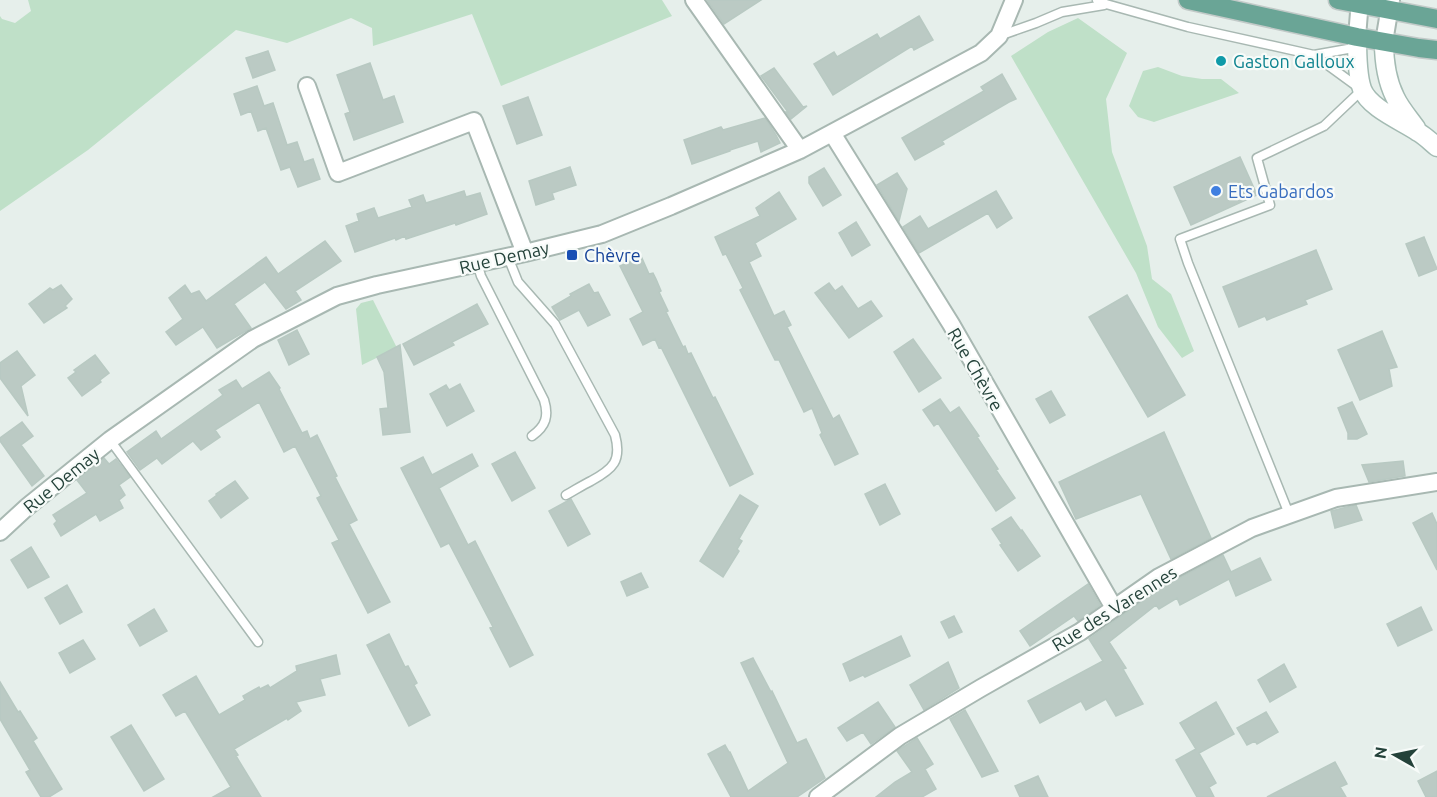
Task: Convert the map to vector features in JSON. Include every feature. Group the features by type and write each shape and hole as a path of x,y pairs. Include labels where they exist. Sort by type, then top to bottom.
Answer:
{"main road":[{"path":"1188,0 1357,42 1384,42 1437,50"},
{"path":"1338,0 1390,5 1437,19"}],"street":[{"path":"694,0 800,150"},
{"name":"Rue Demay","path":"0,532 27,507 110,440 252,339 337,296 602,234 671,207 800,150 981,53 999,36 1014,0"},
{"path":"1360,2 1357,42 1362,90 1385,112 1419,132 1437,147"},
{"path":"1390,5 1384,42 1387,76 1395,97 1419,132"},
{"path":"307,86 338,173 474,121 525,253"},
{"name":"Rue Chèvre","path":"832,133 951,324 1114,608"},
{"name":"Rue des Varennes","path":"818,797 900,736 1080,632 1159,577 1252,528 1336,498 1437,482"}],"lane":[{"path":"1097,0 1188,27 1314,56 1362,90 1324,126 1257,158 1270,205 1180,239 1289,514"},
{"path":"999,36 1062,12 1106,4"},
{"path":"1314,56 1357,42"},
{"path":"508,257 518,282 555,324 617,442 616,460 610,469 566,495"},
{"path":"477,263 481,276 544,400 546,408 544,423 541,429 532,435"},
{"path":"110,440 258,642"}],"green space":[{"path":"28,0 662,0 672,16 501,86 472,14 373,46 372,28 351,18 287,43 236,30 88,150 0,211 0,16 2,19 15,23 31,11"},
{"path":"1078,18 1127,53 1106,99 1112,152 1147,246 1152,279 1171,294 1194,351 1182,358 1158,327 1136,273 1011,56 1048,32"},
{"path":"1158,67 1182,76 1221,79 1239,93 1154,122 1138,117 1129,106 1143,71"},
{"path":"373,300 397,348 362,365 356,309 361,303"}],"building":[{"path":"707,0 761,0 724,24"},
{"path":"919,16 933,40 914,50 912,46 833,95 814,64 834,52 837,57 877,34 880,39"},
{"path":"268,51 275,70 253,78 246,58"},
{"path":"370,63 383,100 394,96 403,122 354,140 345,114 350,112 337,75"},
{"path":"774,68 803,107 807,106 791,119 761,76"},
{"path":"1002,74 1016,99 942,141 944,144 915,160 902,138 984,91 981,87"},
{"path":"257,86 264,106 273,103 287,145 297,142 304,162 313,159 320,179 298,187 290,167 281,170 266,128 258,131 251,111 241,115 234,94"},
{"path":"528,97 542,135 517,144 503,106"},
{"path":"765,118 780,143 761,152 758,141 692,164 684,140 721,127 723,130"},
{"name":"Ets Gabardos","path":"1240,157 1257,195 1191,225 1174,187"},
{"path":"570,167 576,185 552,193 554,199 536,205 529,181"},
{"path":"824,168 841,195 823,206 809,183 809,177"},
{"path":"897,173 907,189 899,221 877,185"},
{"path":"464,191 466,197 480,193 487,214 406,239 405,236 396,240 395,238 355,252 346,226 359,221 357,214 374,208 378,218 412,207 409,200 423,195 426,203"},
{"path":"996,191 1012,218 997,228 988,213 919,253 903,227 920,216 928,229"},
{"path":"779,192 796,219 755,243 761,256 749,262 774,316 784,311 791,325 787,327 833,419 839,415 858,454 835,465 820,435 822,433 812,408 804,412 779,360 775,360 740,290 743,288 715,237 760,216 756,208"},
{"path":"856,222 870,245 852,256 839,233"},
{"path":"1424,237 1437,269 1419,276 1406,244"},
{"path":"325,241 341,261 295,291 301,300 286,309 265,282 234,304 251,328 217,348 203,327 176,345 166,332 183,319 169,298 185,285 191,294 199,291 206,301 266,257 278,274"},
{"path":"1316,250 1332,289 1305,300 1307,304 1267,320 1265,316 1239,327 1223,287"},
{"path":"641,256 649,274 653,273 656,279 668,311 666,312 683,347 685,346 688,354 691,353 753,474 730,486 661,347 659,348 655,339 643,345 630,319 643,312 620,266"},
{"path":"829,283 835,291 842,286 858,309 871,301 882,316 849,338 815,293"},
{"path":"589,284 594,293 598,292 610,315 588,326 579,310 560,320 552,307"},
{"path":"61,285 72,299 65,306 67,308 44,323 29,304 50,288 53,290"},
{"path":"1127,295 1185,395 1148,417 1089,317"},
{"path":"477,304 488,324 452,342 454,345 414,365 403,344"},
{"path":"297,330 309,354 289,365 278,340"},
{"path":"1382,331 1397,367 1389,369 1392,386 1360,400 1338,350"},
{"path":"913,339 941,378 919,392 894,352"},
{"path":"400,345 410,432 383,435 380,409 388,408 384,372 377,357"},
{"path":"17,351 35,375 21,386 28,416 0,378 0,363"},
{"path":"95,355 109,373 82,396 68,378 76,372 74,370"},
{"path":"269,372 280,388 302,433 307,431 310,439 317,435 357,520 349,524 390,602 368,613 332,543 339,540 317,498 321,496 295,446 284,452 259,402 215,430 220,437 201,450 193,441 162,464 157,458 140,470 127,452 156,431 161,439 223,395 219,390 236,380 242,389"},
{"path":"460,384 474,411 447,426 430,394 446,385 449,390"},
{"path":"1051,391 1065,415 1050,423 1036,399"},
{"path":"940,399 950,413 959,407 979,436 977,437 998,469 996,470 1015,498 996,511 938,423 934,426 923,410"},
{"path":"1352,402 1367,434 1357,439 1348,439 1348,433 1338,408"},
{"path":"22,422 33,436 21,445 44,476 32,486 0,441 0,438"},
{"path":"1164,432 1211,538 1171,559 1141,494 1076,519 1059,482"},
{"path":"515,452 535,488 512,501 492,464"},
{"path":"472,454 478,466 439,488 468,545 475,541 533,655 510,667 490,628 493,627 449,543 441,547 401,468 423,457 432,475"},
{"path":"104,458 109,464 116,459 130,477 119,485 125,495 119,500 123,508 100,521 96,514 61,536 54,524 57,521 53,515 87,493 77,480"},
{"path":"1403,461 1405,476 1369,482 1362,465"},
{"path":"235,481 248,498 221,518 209,501"},
{"path":"885,484 900,514 880,525 865,494"},
{"path":"740,495 758,506 739,539 742,541 737,549 739,551 723,577 700,561"},
{"path":"571,499 590,534 568,546 549,511"},
{"path":"1356,505 1362,520 1335,528 1331,511"},
{"path":"1432,513 1437,524 1437,570 1413,523"},
{"path":"1011,517 1040,556 1018,571 992,529"},
{"path":"31,547 49,577 28,588 11,560"},
{"path":"1223,555 1231,572 1260,558 1271,580 1236,596 1229,579 1180,605 1177,598 1159,609 1156,605 1109,642 1126,668 1123,669 1143,704 1116,716 1106,699 1086,710 1081,701 1040,723 1028,701 1103,661 1089,639 1164,586"},
{"path":"641,573 648,587 627,596 621,582"},
{"path":"1088,584 1100,605 1078,621 1074,616 1030,646 1020,631"},
{"path":"67,585 82,612 60,624 45,598"},
{"path":"1421,607 1432,630 1398,646 1387,624"},
{"path":"154,609 167,631 140,646 128,625"},
{"path":"954,616 962,632 949,638 941,622"},
{"path":"389,634 405,667 408,666 417,683 414,685 430,715 409,726 367,645"},
{"path":"901,636 910,656 865,677 863,675 850,681 843,664"},
{"path":"83,640 95,659 70,673 59,653"},
{"path":"336,655 340,674 320,679 325,695 296,702 301,711 234,749 261,797 213,797 231,787 185,711 176,716 163,695 196,676 219,715 245,700 243,696 259,687 260,689 268,685 270,688 297,671 296,666"},
{"path":"753,658 797,743 806,739 825,778 797,797 731,797 708,754 725,745 748,791 788,763 741,663"},
{"path":"948,662 959,688 924,710 910,685"},
{"path":"1284,664 1296,687 1270,702 1258,680"},
{"path":"0,682 37,738 33,741 62,789 49,797 41,797 26,772 30,770 0,719"},
{"path":"878,702 895,727 871,744 863,732 847,741 838,728"},
{"path":"1216,702 1234,734 1199,753 1216,783 1209,787 1214,797 1197,797 1176,760 1196,749 1180,723"},
{"path":"965,710 998,771 982,777 950,719"},
{"path":"1266,712 1278,732 1257,744 1255,741 1247,745 1237,728"},
{"path":"131,725 164,779 144,791 111,737"},
{"path":"917,738 933,764 925,769 936,789 922,797 876,797 912,772 897,751"},
{"path":"1335,762 1347,784 1340,787 1346,797 1267,797"},
{"path":"1437,771 1437,797 1426,797 1418,781"},
{"path":"1038,776 1048,797 1020,797 1015,786"}],"place":[{"name":"Gaston Galloux","path":"1221,61"},
{"name":"Ets Gabardos","path":"1216,191"},
{"name":"Chèvre","path":"572,255"}]}
